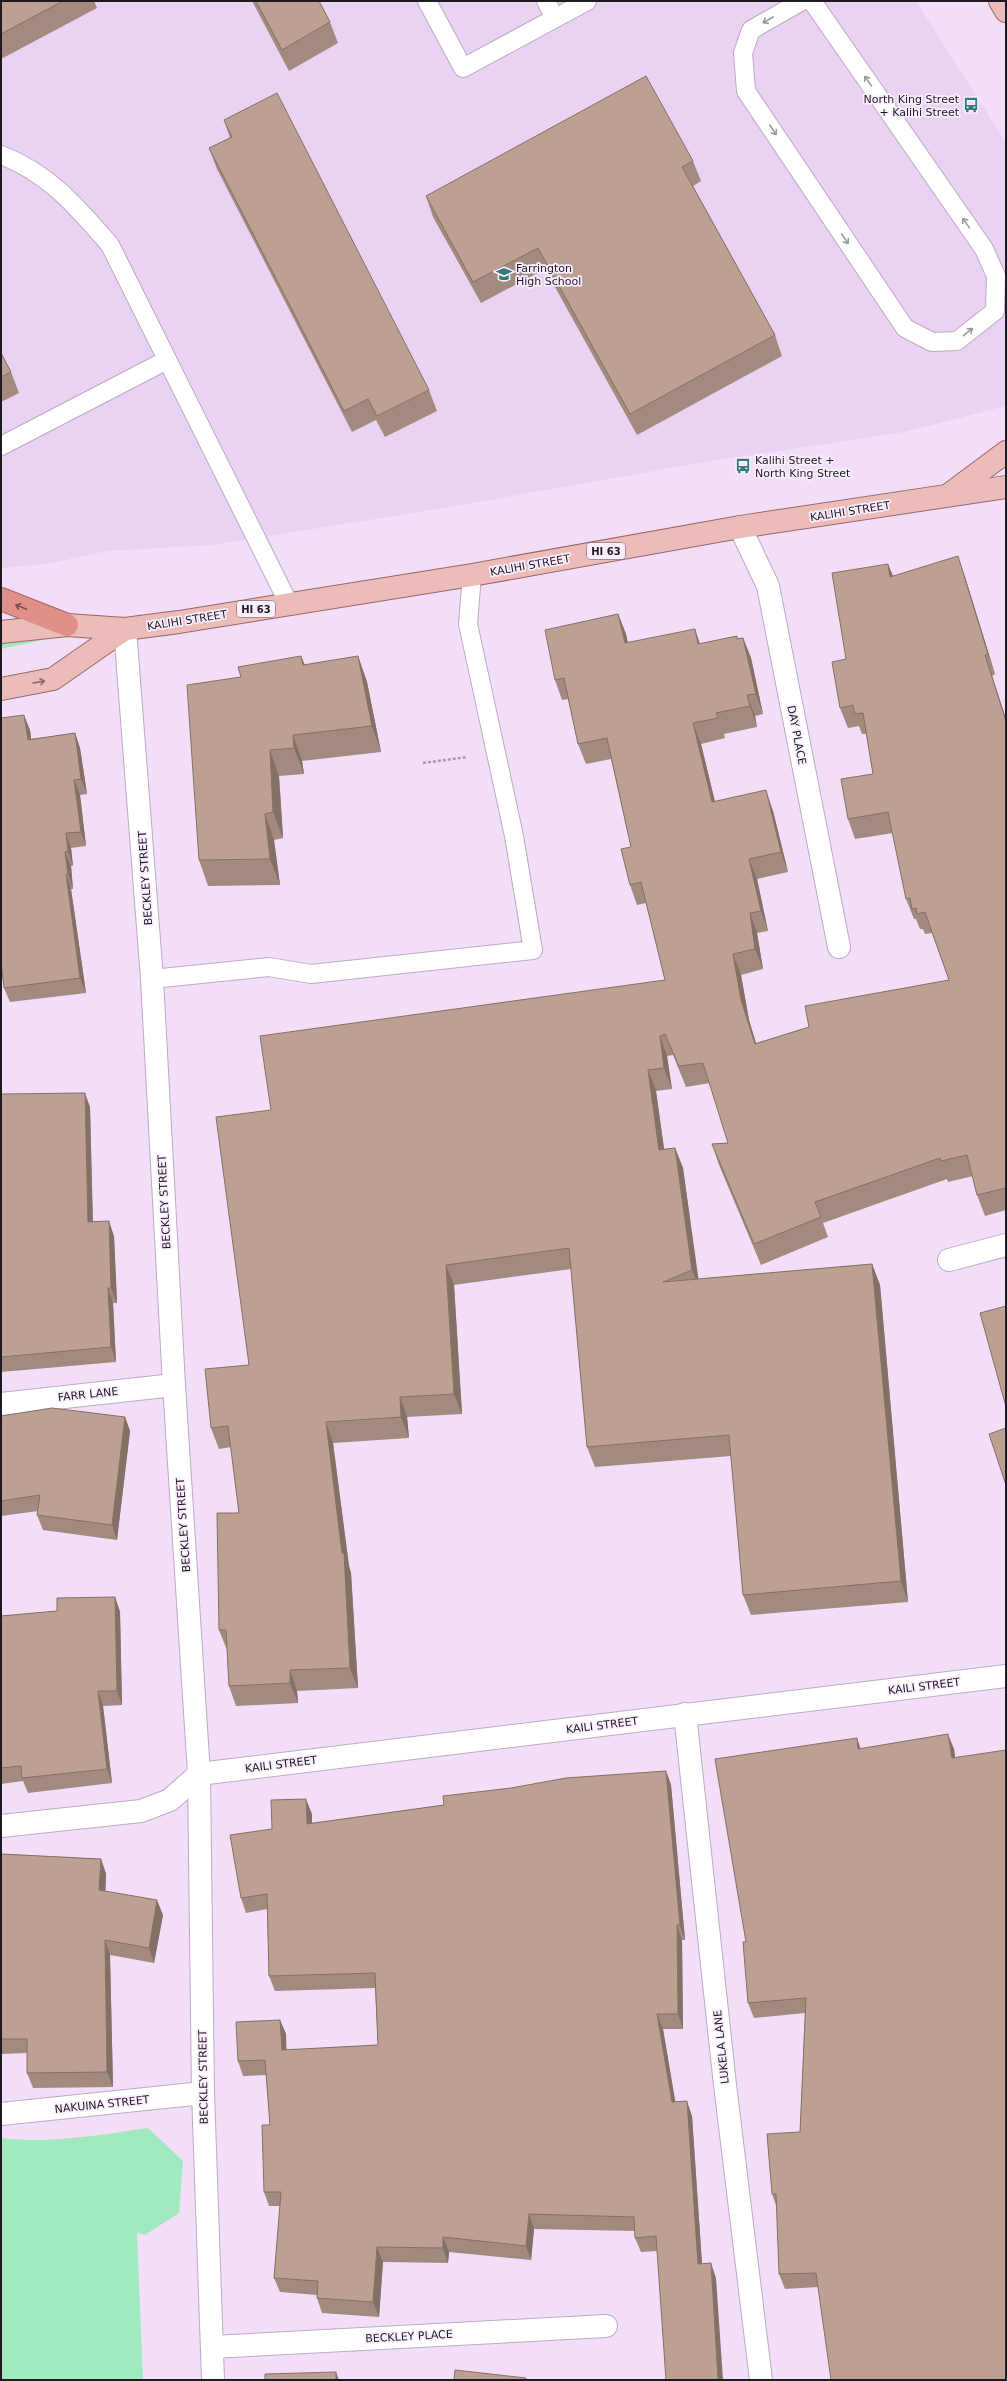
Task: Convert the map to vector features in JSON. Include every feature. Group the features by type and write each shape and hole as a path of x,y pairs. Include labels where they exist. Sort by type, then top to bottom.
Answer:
{"highway":[{"path":"1,599 67,625"}],"main road":[{"path":"1000,1 1006,11"},
{"path":"947,496 1006,452"},
{"name":"KALIHI STREET","path":"125,629 472,575 740,527 1006,487"},
{"name":"HI 63","path":"1,632 67,625 125,629"},
{"name":"HI 63","path":"1,689 53,679 125,629"}],"street":[{"name":"DAY PLACE","path":"740,527 768,586 839,947"},
{"name":"BECKLEY STREET","path":"125,629 152,979 174,1385 199,1774 203,2093 213,2380"},
{"path":"949,1260 1006,1245"},
{"name":"FARR LANE","path":"1,1404 174,1385"},
{"name":"KAILI STREET","path":"199,1774 1006,1676"},
{"name":"LUKELA LANE","path":"685,1714 725,2078 761,2380"},
{"path":"1,1826 141,1811 170,1800 199,1774"},
{"name":"NAKUINA STREET","path":"1,2114 203,2093"},
{"name":"BECKLEY PLACE","path":"212,2347 606,2326"}],"lane":[{"path":"427,1 463,68 587,1"},
{"path":"546,1 555,18"},
{"path":"802,1 751,30 743,54 746,91 904,328 932,342 957,341 995,311 996,276 984,249 812,1"},
{"path":"1,155 30,168 56,186 78,206 110,245 290,604"},
{"path":"1,446 167,360"},
{"path":"152,979 269,967 311,974 533,950 514,836 468,624 472,575"}],"path":[{"path":"424,763 475,756"}],"shaded area":[{"name":"Farrington High School","path":"1,1 916,1 1006,143 1006,406 904,432 705,462 449,507 213,545 106,551 48,564 1,568"}],"green space":[{"path":"1,628 70,634 1,649"},
{"path":"148,2128 183,2161 179,2213 145,2235 137,2233 143,2380 1,2380 1,2138 37,2140 74,2138"}],"building":[{"path":"1,1 63,1 1,34"},
{"path":"256,1 319,1 330,22 282,50"},
{"path":"646,76 693,161 682,167 775,335 630,414 538,248 473,282 426,196"},
{"path":"277,93 429,390 377,416 368,399 344,411 209,148 232,137 224,120"},
{"path":"1,353 11,372 1,377"},
{"path":"958,556 988,654 985,655 1006,721 1006,1188 977,1195 967,1155 941,1161 940,1158 815,1202 821,1217 754,1244 712,1144 728,1143 703,1063 679,1066 665,1034 660,1036 664,1068 648,1070 659,1150 675,1148 692,1270 663,1282 872,1264 901,1581 743,1595 729,1435 587,1447 569,1248 446,1265 454,1394 400,1397 401,1417 326,1422 342,1553 344,1553 350,1668 290,1670 290,1683 229,1686 226,1630 219,1630 217,1513 239,1513 228,1426 211,1428 205,1369 249,1365 216,1117 271,1110 260,1036 665,980 641,882 630,885 621,849 631,847 607,738 578,744 564,678 555,680 545,630 618,614 625,643 695,629 698,644 737,636 737,639 743,638 756,694 747,695 750,706 716,713 718,718 693,723 712,802 766,790 781,852 749,859 761,911 750,913 755,949 733,954 741,1000 755,1044 809,1027 805,1006 949,980 925,912 917,914 916,908 912,909 910,898 906,899 888,812 848,819 841,779 873,774 863,713 855,714 853,705 840,708 832,662 846,659 832,573 888,564 890,577"},
{"path":"301,656 303,665 358,656 372,726 293,735 294,748 270,750 273,812 265,814 270,859 199,860 187,685 241,677 238,667"},
{"path":"24,715 28,740 75,733 81,779 74,780 81,832 66,833 68,851 65,852 68,874 66,874 80,978 4,988 1,962 1,718"},
{"path":"85,1093 88,1222 109,1221 111,1288 108,1288 111,1347 1,1357 1,1094"},
{"path":"1006,1306 1006,1407 980,1313"},
{"path":"52,1408 125,1417 112,1525 37,1515 40,1495 1,1501 1,1416"},
{"path":"1006,1428 1006,1485 989,1434"},
{"path":"115,1597 117,1691 98,1691 107,1769 22,1778 21,1766 1,1768 1,1616 57,1611 57,1598"},
{"path":"948,1734 952,1758 1006,1750 1006,2380 831,2380 816,2273 779,2274 776,2194 772,2194 767,2134 800,2132 806,1998 748,2003 743,1942 746,1942 715,1759 857,1738 858,1749"},
{"path":"666,1771 680,1925 677,1925 678,2014 657,2014 672,2102 687,2101 698,2264 711,2263 718,2380 666,2380 656,2236 635,2238 634,2217 529,2214 526,2246 443,2237 443,2248 377,2247 373,2302 317,2298 318,2281 274,2278 281,2192 264,2192 262,2125 270,2125 265,2060 238,2061 236,2022 280,2020 282,2050 378,2045 375,1973 269,1976 267,1894 241,1898 230,1835 272,1829 271,1800 306,1799 307,1824 444,1805 443,1796 511,1788 566,1778"},
{"path":"1,1854 101,1859 99,1890 157,1900 149,1948 105,1940 107,2072 27,2073 27,2039 1,2039"},
{"path":"455,2370 526,2378 526,2380 454,2380"},
{"path":"336,2372 336,2380 265,2380 265,2374"}],"place":[{"name":"North King Street + Kalihi Street","path":"971,105"},
{"name":"Farrington High School","path":"504,274"},
{"name":"Kalihi Street + North King Street","path":"743,466"}]}
